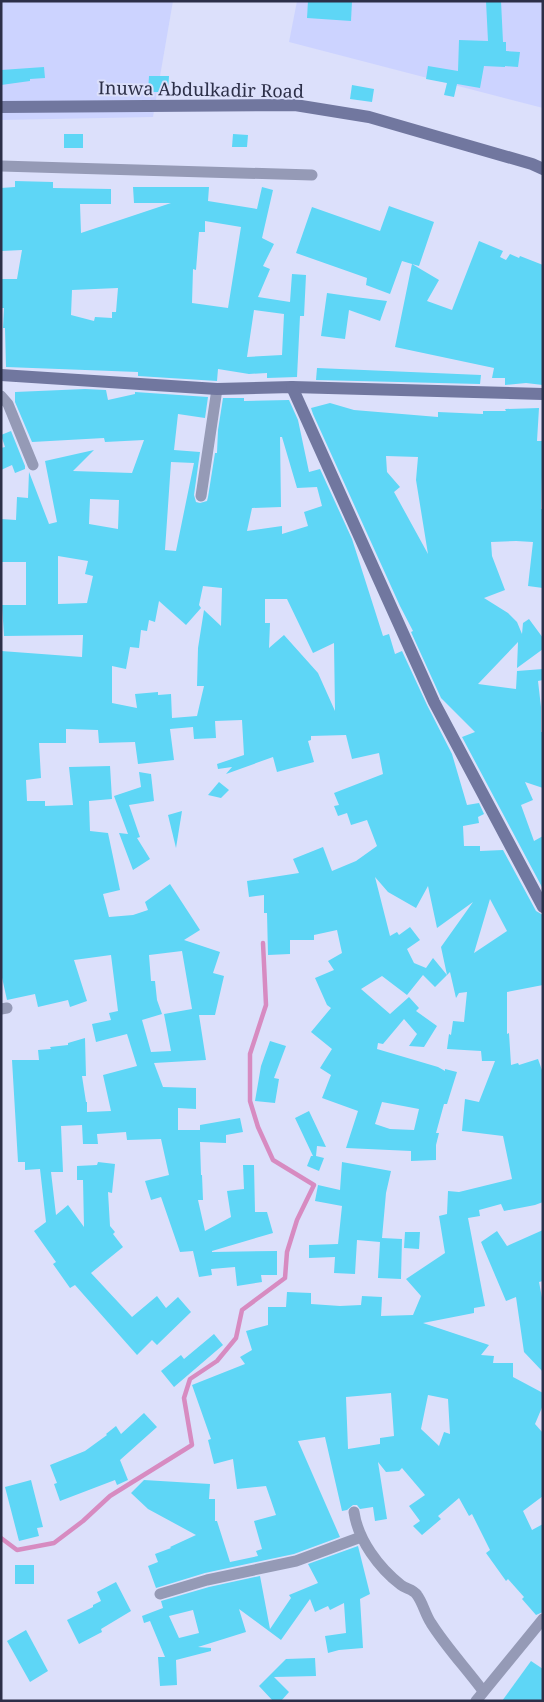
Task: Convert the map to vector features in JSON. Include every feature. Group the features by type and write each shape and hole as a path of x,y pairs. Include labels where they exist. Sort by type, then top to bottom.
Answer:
{"street":[{"name":"Inuwa Abdulkadir Road","path":"1,107 294,105 369,118 524,161 543,169"},
{"path":"1,166 312,175"},
{"path":"1,375 217,389 292,388 543,394"},
{"path":"292,388 434,702 543,907"},
{"path":"201,496 217,389"},
{"path":"1,396 8,404 32,465"},
{"path":"354,1512 360,1537 382,1566 402,1587 412,1590 417,1594 430,1622 483,1691"},
{"path":"160,1594 207,1580 296,1561 360,1537"},
{"path":"476,1701 543,1619"}],"shaded area":[{"path":"1,1 173,1 153,117 1,120"},
{"path":"297,1 543,1 543,108 289,42"}],"building":[{"path":"308,1 352,1 351,21 307,18"},
{"path":"486,1 501,1 503,42 506,42 506,51 520,52 518,67 484,66 480,88 457,84 454,97 444,95 447,83 426,79 428,66 458,71 459,40 488,41"},
{"path":"44,67 45,78 1,85 1,70"},
{"path":"149,76 169,76 168,92 148,92"},
{"path":"352,85 374,89 372,102 350,99"},
{"path":"64,134 83,134 83,148 64,148"},
{"path":"233,134 248,135 247,147 232,147"},
{"path":"15,181 53,182 53,188 111,189 111,204 80,204 81,233 171,203 134,203 133,187 209,187 208,201 257,209 262,187 273,190 262,238 274,244 263,266 270,269 258,297 290,302 292,274 306,275 304,316 300,316 297,377 267,378 267,373 249,374 218,369 217,381 138,376 138,372 6,367 1,279 17,279 22,250 2,251 1,188 15,187","holes":["205,221 241,227 228,308 192,303 193,269 196,270 199,232 205,232","118,288 116,312 112,312 112,318 95,317 94,321 71,315 72,290","254,310 284,314 282,355 247,357"]},
{"path":"389,206 434,222 419,266 402,261 390,294 366,285 367,278 296,253 312,207 380,231"},
{"path":"479,241 503,251 500,257 506,260 510,254 543,265 543,385 526,383 505,385 505,378 492,378 494,368 395,347 412,264 439,280 427,301 452,310"},
{"path":"327,293 387,301 380,321 349,310 345,339 321,336"},
{"path":"317,368 481,375 480,384 316,380"},
{"path":"106,390 108,400 135,394 135,392 208,397 205,418 178,414 174,450 200,452 194,495 196,502 200,503 207,501 208,497 215,453 217,453 218,430 223,398 244,398 244,401 289,400 298,420 309,472 320,469 352,539 383,636 389,634 395,654 402,651 452,754 467,805 479,803 484,814 478,817 479,823 463,826 464,846 480,846 480,851 503,850 536,911 543,915 543,985 507,992 507,1034 509,1033 511,1065 518,1063 519,1065 538,1059 543,1073 543,1202 504,1211 501,1204 479,1210 480,1216 468,1218 485,1306 474,1308 474,1313 423,1323 489,1345 481,1355 494,1356 493,1363 513,1363 513,1377 543,1393 543,1405 535,1424 543,1433 543,1496 523,1511 532,1530 543,1524 543,1612 536,1615 522,1599 524,1597 508,1579 506,1581 486,1553 490,1550 472,1514 469,1516 459,1498 438,1516 441,1519 422,1535 413,1526 420,1521 409,1506 425,1495 402,1468 399,1471 386,1472 378,1462 387,1519 375,1521 373,1507 360,1509 357,1505 353,1505 347,1510 342,1511 325,1437 298,1441 340,1537 294,1554 205,1573 156,1588 148,1566 158,1562 155,1554 196,1535 148,1509 131,1493 144,1480 210,1484 209,1499 215,1499 215,1521 217,1521 230,1562 258,1556 256,1551 262,1549 254,1521 276,1515 266,1486 237,1489 233,1459 214,1464 208,1440 211,1439 192,1385 245,1364 240,1357 252,1350 246,1331 268,1325 268,1307 286,1307 287,1292 311,1293 311,1304 340,1306 361,1305 362,1296 382,1297 381,1316 413,1315 421,1296 406,1279 445,1253 439,1216 447,1214 448,1191 459,1192 512,1179 503,1136 462,1131 465,1099 479,1102 495,1061 482,1061 481,1051 447,1049 453,1021 464,1022 467,992 459,993 456,998 450,972 447,975 435,987 423,975 407,995 382,976 361,989 390,1014 409,997 419,1008 416,1011 437,1026 424,1047 409,1046 417,1034 404,1019 383,1044 378,1043 377,1049 438,1067 445,1071 445,1069 457,1072 447,1104 444,1104 436,1133 439,1133 436,1145 436,1160 411,1161 411,1151 346,1148 358,1111 322,1098 331,1075 320,1068 332,1049 311,1032 331,1008 327,1005 315,978 334,970 328,961 342,953 337,930 314,935 314,940 290,940 290,954 268,955 267,913 264,913 264,895 249,897 247,881 299,873 293,859 323,847 332,871 356,861 377,846 367,820 351,825 347,813 338,816 334,806 339,805 334,793 383,774 379,753 352,759 346,735 311,736 311,740 308,741 314,762 277,772 273,757 226,774 232,767 218,769 217,764 244,755 242,720 215,721 216,738 194,739 193,727 170,729 174,760 138,764 135,742 99,743 98,730 66,729 66,743 39,743 41,778 26,780 27,801 45,801 45,806 73,805 69,767 110,766 112,799 89,801 90,831 108,833 120,890 103,894 109,917 133,915 148,910 145,902 170,884 200,930 184,940 220,952 213,973 224,976 215,1015 199,1015 206,1060 154,1063 163,1087 196,1088 196,1109 178,1108 178,1130 200,1130 200,1125 240,1118 243,1132 226,1135 226,1143 200,1142 203,1200 198,1200 205,1231 231,1217 227,1191 244,1189 243,1165 254,1165 255,1212 267,1212 273,1233 212,1252 277,1251 277,1275 261,1275 262,1282 237,1286 235,1267 211,1269 212,1275 199,1277 193,1251 180,1252 161,1197 151,1200 145,1181 169,1175 161,1139 127,1140 126,1132 97,1134 98,1144 83,1144 82,1125 61,1126 63,1172 51,1172 56,1215 68,1205 84,1227 83,1180 77,1180 77,1166 97,1165 98,1162 115,1164 112,1193 108,1192 110,1226 115,1232 113,1234 123,1247 91,1273 132,1317 157,1296 166,1308 178,1297 191,1312 157,1345 152,1340 137,1355 75,1285 70,1288 53,1264 56,1262 34,1231 46,1222 40,1169 25,1170 25,1162 18,1162 12,1060 39,1060 38,1050 68,1045 68,1043 85,1038 86,1076 82,1076 87,1112 111,1111 103,1075 137,1066 127,1034 96,1042 92,1024 111,1020 109,1013 118,1011 111,955 74,960 87,1001 70,1007 68,1000 38,1007 35,994 7,1000 1,973 1,651 82,657 83,635 4,636 2,605 26,605 26,562 1,562 1,519 16,520 17,497 28,498 29,472 49,524 57,522 45,461 94,450 73,471 132,473 144,440 105,442 104,438 32,442 15,402 15,392","holes":["280,437 282,437 297,488 317,487 322,506 304,512 308,526 282,534 282,526 247,531 252,508 281,507","171,462 194,463 176,551 165,550","90,499 119,500 118,529 89,524","58,556 88,561 85,574 93,576 87,603 58,604","203,586 222,588 221,626 204,610 198,648 197,686 204,686 197,716 172,718 171,694 158,695 158,692 135,694 137,708 112,703 112,666 126,669 130,647 139,648 141,630 147,631 149,620 155,622 159,601 186,625 201,608 199,605","265,599 287,599 313,653 334,643 335,711 318,673 284,635 269,648 270,623 265,623","375,877 388,892 416,908 428,886 437,928 473,902 441,947 447,975 433,958 426,968 414,963 407,949 420,940 410,927 399,935 397,932 390,936","490,899 507,931 474,953","182,951 192,1009 164,1014 171,1051 151,1052 142,1020 162,1014 157,1000 155,981 151,981 149,955","382,1102 419,1109 414,1130 390,1129 375,1124","391,1393 394,1436 380,1438 380,1444 348,1449 346,1397","428,1395 448,1399 450,1434 444,1432 439,1446 421,1429"]},
{"path":"330,403 354,410 438,417 438,412 483,414 483,411 539,408 537,441 543,441 541,509 543,509 543,588 528,586 533,542 491,542 492,556 505,590 484,598 508,613 517,622 522,634 523,623 529,619 543,638 543,649 517,668 518,642 478,684 516,689 517,671 543,669 543,680 538,681 541,732 543,732 543,788 525,782 533,800 521,805 534,841 543,836 543,889 462,737 475,732 441,698 411,632 413,631 311,408","holes":["386,456 418,457 416,480 428,554 394,492 400,487 387,472"]},
{"path":"11,431 25,466 25,469 15,473 12,465 1,470 1,448 5,447 1,435"},
{"path":"139,772 151,774 154,801 129,805 140,837 137,838 150,859 133,870 119,833 128,834 114,796 141,787"},
{"path":"219,782 229,790 221,798 208,795"},
{"path":"182,811 176,848 168,815"},
{"path":"270,1041 286,1046 274,1078 279,1079 275,1103 255,1101 261,1066"},
{"path":"309,1111 326,1147 317,1146 316,1156 324,1158 319,1171 307,1166 311,1156 313,1156 295,1118"},
{"path":"342,1162 391,1171 386,1193 382,1238 402,1239 401,1279 378,1278 380,1242 357,1240 355,1274 334,1273 335,1257 309,1258 309,1245 338,1244 342,1206 315,1201 318,1185 340,1190"},
{"path":"543,1230 543,1281 539,1282 543,1303 543,1372 524,1352 516,1297 506,1301 481,1242 497,1231 507,1246"},
{"path":"405,1232 420,1232 419,1249 404,1248"},
{"path":"214,1334 223,1345 174,1387 161,1371 181,1355 184,1359"},
{"path":"144,1413 157,1427 120,1460 128,1480 117,1485 115,1480 60,1501 54,1484 57,1483 50,1465 85,1451 116,1426 121,1434"},
{"path":"31,1480 43,1527 37,1528 39,1536 19,1541 5,1487"},
{"path":"358,1546 370,1594 360,1599 363,1648 328,1653 325,1636 346,1633 344,1603 330,1610 328,1606 315,1612 310,1599 281,1640 239,1609 246,1632 198,1647 211,1648 211,1651 176,1660 177,1685 160,1686 158,1657 165,1657 150,1621 144,1623 142,1616 163,1608 161,1601 209,1587 260,1576 270,1629 291,1598 289,1595 318,1583 308,1564","holes":["193,1610 199,1633 179,1638 169,1616"]},
{"path":"15,1565 34,1565 34,1584 15,1584"},
{"path":"116,1582 131,1611 101,1629 102,1632 79,1644 67,1620 101,1601 97,1592"},
{"path":"26,1630 48,1671 30,1682 7,1641"},
{"path":"315,1658 316,1676 274,1677 289,1692 281,1701 273,1701 259,1686 286,1659"},
{"path":"531,1661 543,1669 543,1701 502,1701"}],"waterway":[{"path":"1,1538 17,1550 54,1543 83,1521 110,1496 192,1445 184,1398 190,1379 217,1361 236,1338 242,1310 285,1278 287,1252 297,1220 314,1185 273,1160 258,1127 250,1101 250,1054 266,1005 263,943"}]}
